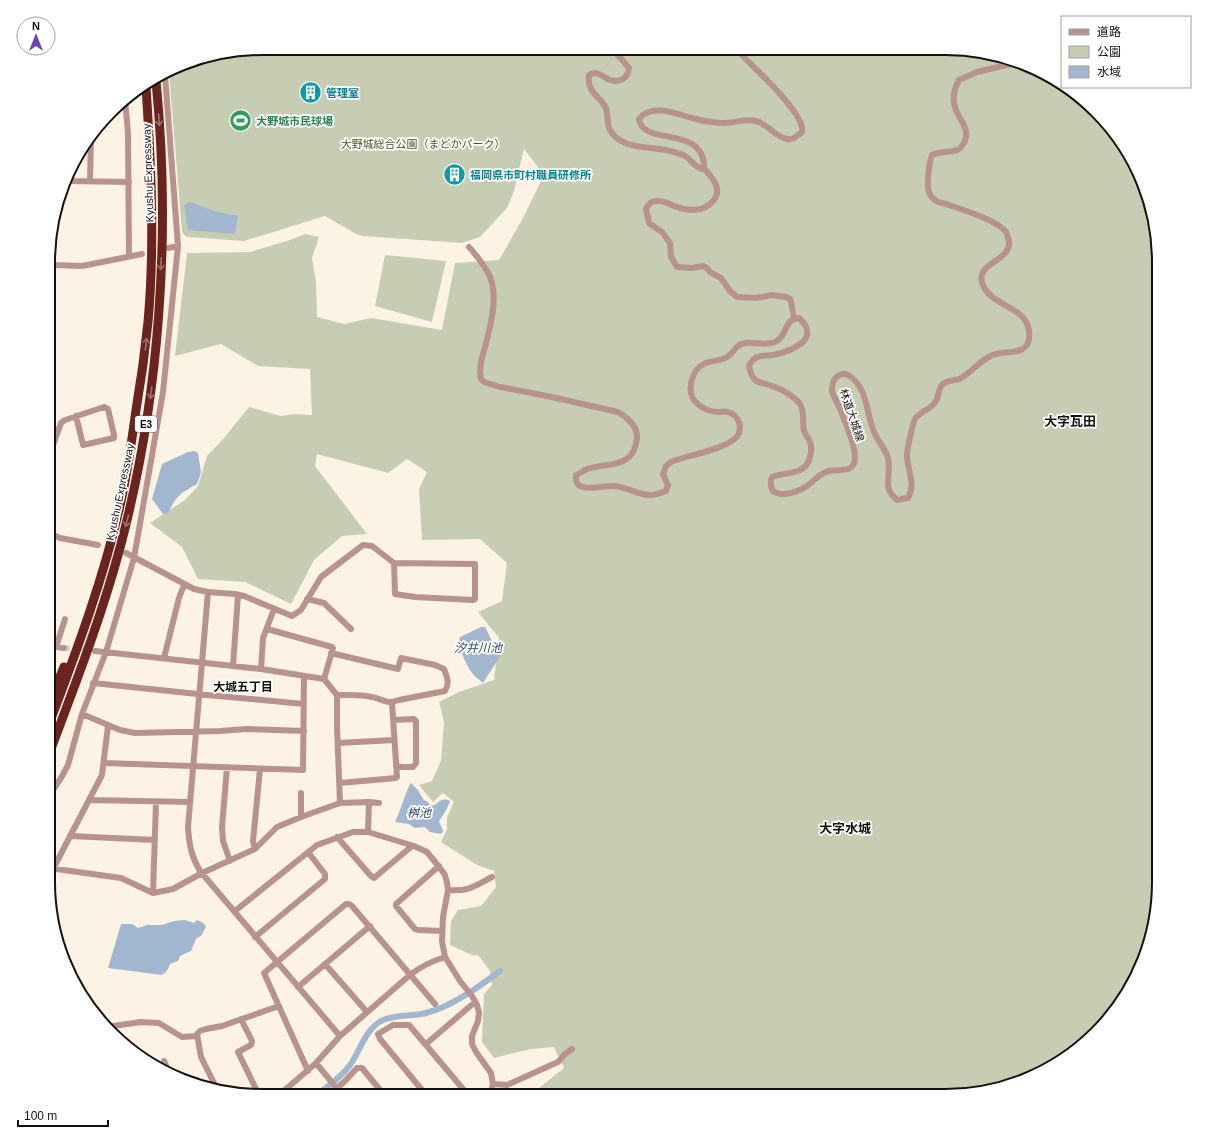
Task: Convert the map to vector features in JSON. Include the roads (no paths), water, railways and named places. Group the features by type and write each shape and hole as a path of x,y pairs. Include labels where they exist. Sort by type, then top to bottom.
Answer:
{"highway":[{"name":"Kyushu Expressway","path":"55,738 90,645 110,584 131,502 149,408 157,339 163,205 156,84"},
{"name":"Kyushu Expressway","path":"55,707 93,600 121,498 131,452 143,369 148,321 151,257 150,179 146,91"},
{"path":"55,690 89,603 121,498"}],"street":[{"path":"618,55 629,68 628,74 624,79 618,81 609,80 603,75 594,73 589,75 588,80 593,95 600,100 606,108 609,129 618,139 635,146 674,152 686,156 695,166 702,169 704,168"},
{"path":"469,247 491,279 494,301 481,362 480,372 481,378 484,382 500,387 618,412 631,423 637,434 636,445 631,455 622,463 586,470 576,475 578,485 584,488 614,486 639,494 656,496 666,491 668,485 663,474 666,466 670,462 678,458 731,443 739,433 740,425 738,419 733,414 709,410 701,407 695,402 691,393 692,377 699,367 705,363 723,360 739,345 746,343 768,344 776,342 785,332 788,321 794,318 790,299 786,297 772,295 756,298 737,296 730,292 721,278 703,266 692,268 677,267 671,257 670,243 662,232 649,223 646,209 652,201 659,200 677,207 699,211 707,207 715,199 718,192 716,184 704,168 704,161 696,146 688,141 644,129 640,124 639,119 643,114 658,110 697,120 720,123 747,120 755,121 767,126 786,139 796,137 802,132 803,129 800,120 784,99 741,55"},
{"name":"林道大城線","path":"794,318 799,318 807,328 808,334 804,341 791,350 772,356 757,357 749,366 751,374 755,380 762,384 775,387 794,397 801,405 804,432 810,440 812,453 808,463 801,470 772,477 770,486 773,491 781,494 792,492 807,486 817,477 829,471 848,469 853,465 855,458 852,442 832,390 832,383 835,377 844,373 851,377 862,390 866,399 867,412 875,435 884,447 888,460 888,488 892,496 897,500 908,498 912,492 912,481 907,451 915,419 922,412 931,407 936,401 941,385 958,379 990,356 1017,351 1026,347 1029,341 1027,322 1021,314 989,294 981,279 985,268 1006,253 1009,246 1006,232 999,225 970,212 934,200 928,192 929,162 932,155 938,152 957,150 963,146 966,138 966,128 963,121 958,116 954,106 953,93 959,80 977,72 1007,65"},
{"path":"55,788 62,778 68,765 82,714 93,682 106,652 134,558 163,392 178,246 165,79"},
{"path":"126,106 128,133 129,256"},
{"path":"89,148 90,181"},
{"path":"72,181 129,182"},
{"path":"168,248 178,246"},
{"path":"55,265 82,266 142,254"},
{"path":"55,441 62,423 65,420 76,416 107,407 114,438 83,445 76,416"},
{"path":"55,536 60,538 98,544"},
{"path":"126,553 194,589 238,595 292,616 301,610 321,577 363,545 372,546 394,563 475,564 475,599 415,597 395,594 394,563"},
{"path":"164,658 184,584"},
{"path":"208,592 188,827 190,850 194,862 202,873 340,1036"},
{"path":"233,666 238,595"},
{"path":"307,599 324,603 351,629"},
{"path":"261,669 263,638 274,609"},
{"path":"55,642 65,619"},
{"path":"267,629 332,647 333,648 324,678"},
{"path":"55,646 64,648"},
{"path":"95,651 202,662 324,678 337,695 340,803"},
{"path":"331,653 398,669 401,658 435,665 444,669 448,680 448,685 445,691 392,702 382,701 372,697 337,695"},
{"path":"104,763 303,770 304,676"},
{"path":"93,682 304,704"},
{"path":"340,782 397,777 392,702"},
{"path":"82,714 108,726 136,733 247,729 304,731"},
{"path":"393,720 414,719 416,721 416,763 413,767 397,766"},
{"path":"55,861 102,775 108,726"},
{"path":"338,743 394,740"},
{"path":"227,767 222,827 223,842 230,861"},
{"path":"255,849 253,841 260,769"},
{"path":"55,774 62,778"},
{"path":"300,816 301,793"},
{"path":"89,800 190,802"},
{"path":"153,893 156,802"},
{"path":"368,832 369,802"},
{"path":"55,869 121,878 153,893 174,889 202,873 255,849 277,827 300,816 340,803 379,803"},
{"path":"235,911 317,845 352,832 368,832 427,852 445,875 448,890 442,931 445,957 460,981 472,996 479,1013 478,1021 472,1036 472,1044 491,1073 493,1084 492,1089"},
{"path":"70,836 155,840"},
{"path":"337,837 374,878 412,846"},
{"path":"255,937 325,879 325,874 308,852"},
{"path":"439,866 396,904 396,906 415,929 442,931"},
{"path":"448,890 467,890 492,877"},
{"path":"308,1071 264,973 346,904 352,906 370,926 435,1004"},
{"path":"298,987 370,926"},
{"path":"286,1089 308,1071 340,1036 411,974 423,965 445,957"},
{"path":"325,964 367,1012"},
{"path":"426,1044 475,1002"},
{"path":"214,1083 201,1057 196,1034 200,1031 217,1028 279,1006"},
{"path":"242,1019 252,1041 251,1045 238,1052 256,1089"},
{"path":"114,1026 141,1022 159,1023 182,1037 197,1036"},
{"path":"421,1089 378,1036 378,1034 393,1025 407,1024 426,1044 463,1089"},
{"path":"493,1084 507,1085 558,1062 572,1049"},
{"path":"164,1061 166,1066"},
{"path":"316,1063 337,1088 356,1068 359,1067 362,1068 379,1089"}],"water":[{"path":"190,202 214,211 238,216 235,234 188,230 184,205"},
{"path":"194,451 198,453 201,472 197,484 179,496 168,513 163,514 152,499 162,464 188,452"},
{"name":"汐井川池","path":"481,627 485,627 495,650 500,654 483,683 468,667 461,651 459,641 460,637"},
{"name":"桝池","path":"411,783 418,790 424,800 431,806 442,800 450,801 439,821 443,831 441,834 430,832 425,827 415,828 409,824 395,822"},
{"path":"185,920 194,923 197,920 206,926 202,935 196,939 191,951 180,956 178,961 170,964 165,973 162,975 108,968 121,924 132,924 138,928 147,925 162,925 174,921"}],"waterway":[{"path":"325,1089 346,1070 354,1059 367,1035 375,1025 392,1017 415,1015 436,1010 455,1001 500,971"}],"tunnel":[{"path":"64,648 91,650"}],"place":[{"name":"管理室","path":"310,93"},
{"name":"大野城市民球場","path":"241,121"},
{"name":"福岡県市町村職員研修所","path":"455,175"}],"district":[{"name":"大字瓦田","path":"1070,421"},
{"name":"大城五丁目","path":"243,687"},
{"name":"大字水城","path":"845,828"}],"park label":[{"name":"大野城総合公園（まどかパーク）","path":"423,144"}]}
